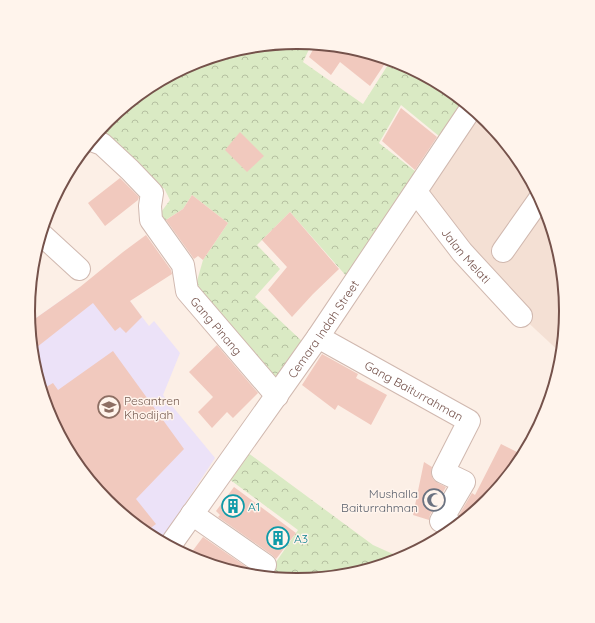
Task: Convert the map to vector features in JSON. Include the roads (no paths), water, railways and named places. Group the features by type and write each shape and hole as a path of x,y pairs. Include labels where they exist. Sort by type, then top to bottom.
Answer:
{"street":[{"name":"Cemara Indah Street","path":"172,542 318,337 469,112"},
{"name":"Gang Pinang","path":"97,142 102,144 152,193 150,206 151,220 158,232 183,265 187,291 277,396"},
{"name":"Jalan Melati","path":"416,192 462,252 521,316"},
{"path":"503,252 537,204"},
{"path":"46,238 79,269"},
{"name":"Gang Baiturrahman","path":"318,337 469,421 443,472 464,482 441,521 451,525"},
{"path":"192,514 265,565"}],"place":[{"name":"Pesantren Khodijah","path":"109,407"},
{"name":"Mushalla Baiturrahman","path":"434,500"},
{"name":"A1","path":"233,506"},
{"name":"A3","path":"278,538"}]}
